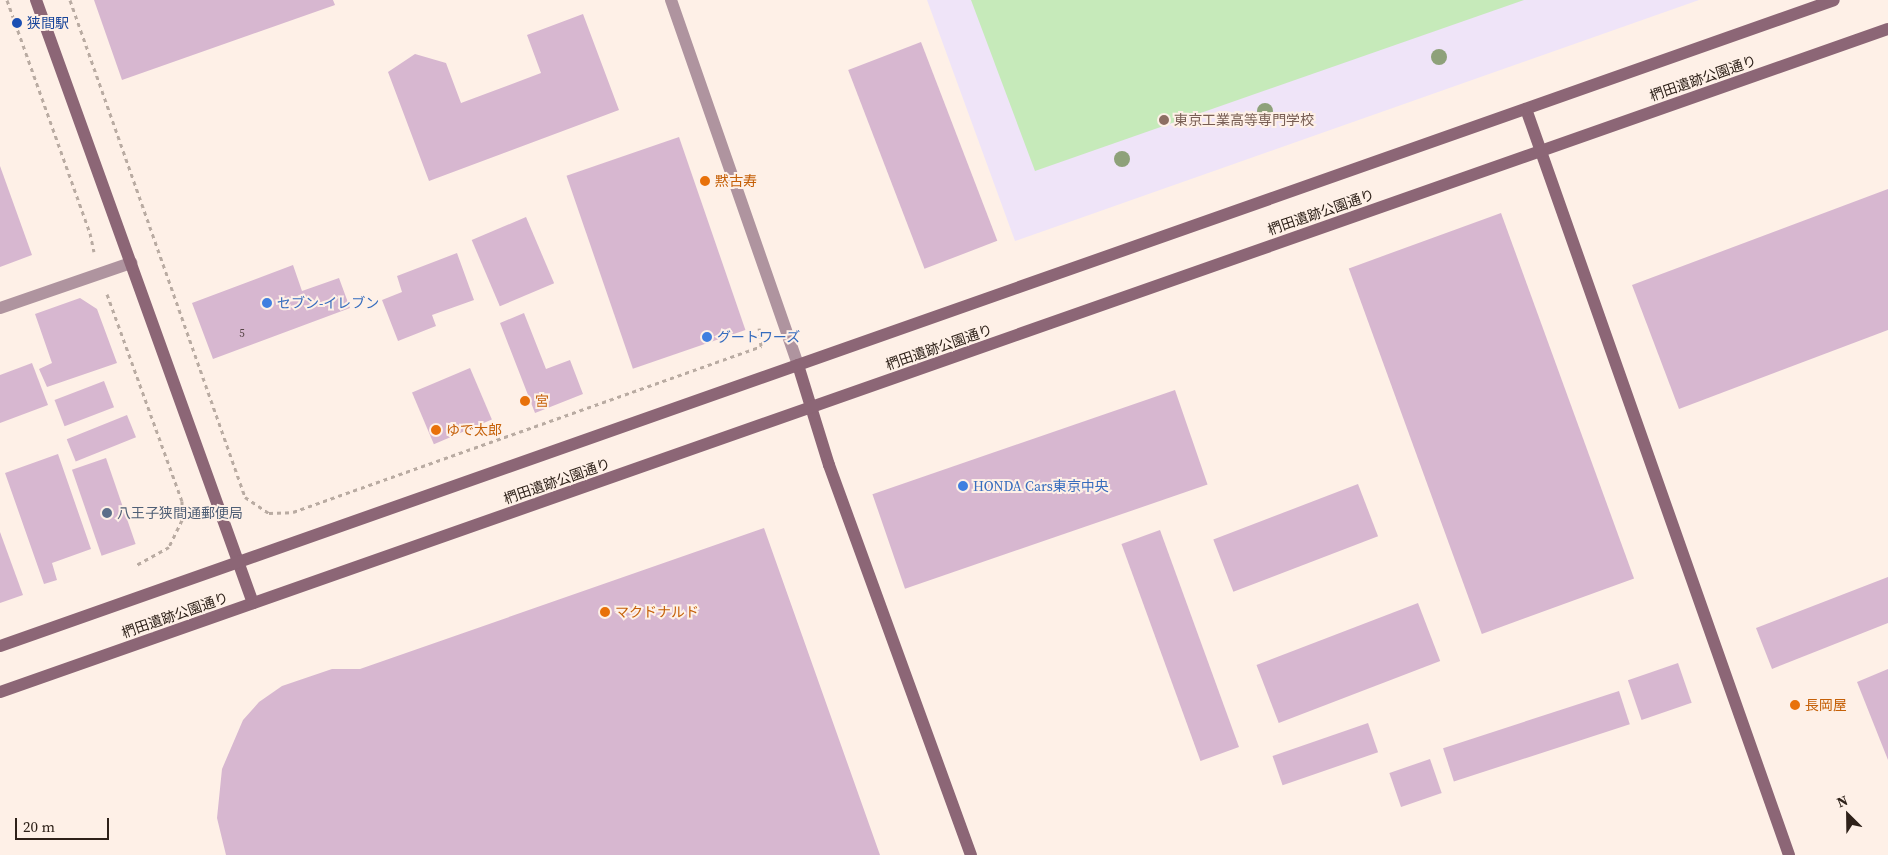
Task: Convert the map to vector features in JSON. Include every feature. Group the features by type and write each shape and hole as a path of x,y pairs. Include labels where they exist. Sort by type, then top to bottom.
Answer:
{"street":[{"path":"36,0 253,603"},
{"path":"671,0 811,407 971,855"},
{"name":"椚田遺跡公園通り","path":"0,646 1834,0"},
{"name":"椚田遺跡公園通り","path":"0,692 1888,29"},
{"path":"1526,108 1789,855"},
{"path":"0,308 131,263"}],"path":[{"path":"7,0 90,233 94,253 88,258"},
{"path":"70,0 246,497 269,513 293,512 761,346 762,337 756,318"},
{"path":"105,289 182,501 182,520 169,547 136,565"}],"shaded area":[{"name":"東京工業高等専門学校","path":"927,0 1699,0 1015,241"}],"green space":[{"path":"971,0 1524,0 1035,171"}],"building":[{"path":"94,0 333,0 335,5 122,80"},
{"path":"583,14 619,110 429,181 388,72 415,54 446,63 461,103 541,73 527,35"},
{"path":"921,42 997,241 925,269 848,70"},
{"path":"679,137 745,330 633,369 566,176"},
{"path":"0,166 32,255 0,267"},
{"path":"1888,189 1888,330 1679,409 1632,285"},
{"path":"1501,213 1634,579 1482,634 1349,268"},
{"path":"526,217 554,283 500,306 472,240"},
{"path":"457,253 474,300 432,315 436,326 398,341 382,300 402,292 397,276"},
{"path":"293,265 302,291 339,278 350,308 213,359 192,303"},
{"path":"80,298 97,309 117,363 47,387 39,369 52,363 35,314"},
{"path":"524,313 546,369 570,360 583,394 535,413 500,323"},
{"path":"32,363 48,405 0,423 0,375"},
{"path":"470,368 492,420 434,444 412,393"},
{"path":"104,381 114,407 65,426 55,400"},
{"path":"1175,390 1208,485 905,589 872,494"},
{"path":"127,415 136,437 76,462 67,439"},
{"path":"58,454 91,549 52,563 57,580 44,584 5,473"},
{"path":"106,458 136,544 102,556 72,470"},
{"path":"1358,484 1378,536 1233,592 1213,540"},
{"path":"764,528 880,855 226,855 217,818 222,769 243,720 259,702 282,686 332,669 360,669"},
{"path":"1160,530 1239,747 1200,761 1121,544"},
{"path":"0,532 23,595 0,603"},
{"path":"1888,577 1888,623 1772,669 1756,628"},
{"path":"1418,603 1440,661 1279,723 1256,665"},
{"path":"1678,663 1692,703 1642,720 1628,680"},
{"path":"1888,669 1888,760 1857,682"},
{"path":"1619,691 1630,724 1454,781 1443,748"},
{"path":"1368,723 1378,752 1283,785 1273,756"},
{"path":"1430,759 1442,793 1401,807 1389,773"}],"place":[{"name":"狭間駅","path":"17,23"},
{"name":"東京工業高等専門学校","path":"1164,120"},
{"name":"黙古寿","path":"705,181"},
{"name":"セブン-イレブン","path":"267,303"},
{"name":"グートワーズ","path":"707,337"},
{"name":"宮","path":"525,401"},
{"name":"ゆで太郎","path":"436,430"},
{"name":"HONDA Cars東京中央","path":"963,486"},
{"name":"八王子狭間通郵便局","path":"107,513"},
{"name":"マクドナルド","path":"605,612"},
{"name":"長岡屋","path":"1795,705"}]}
